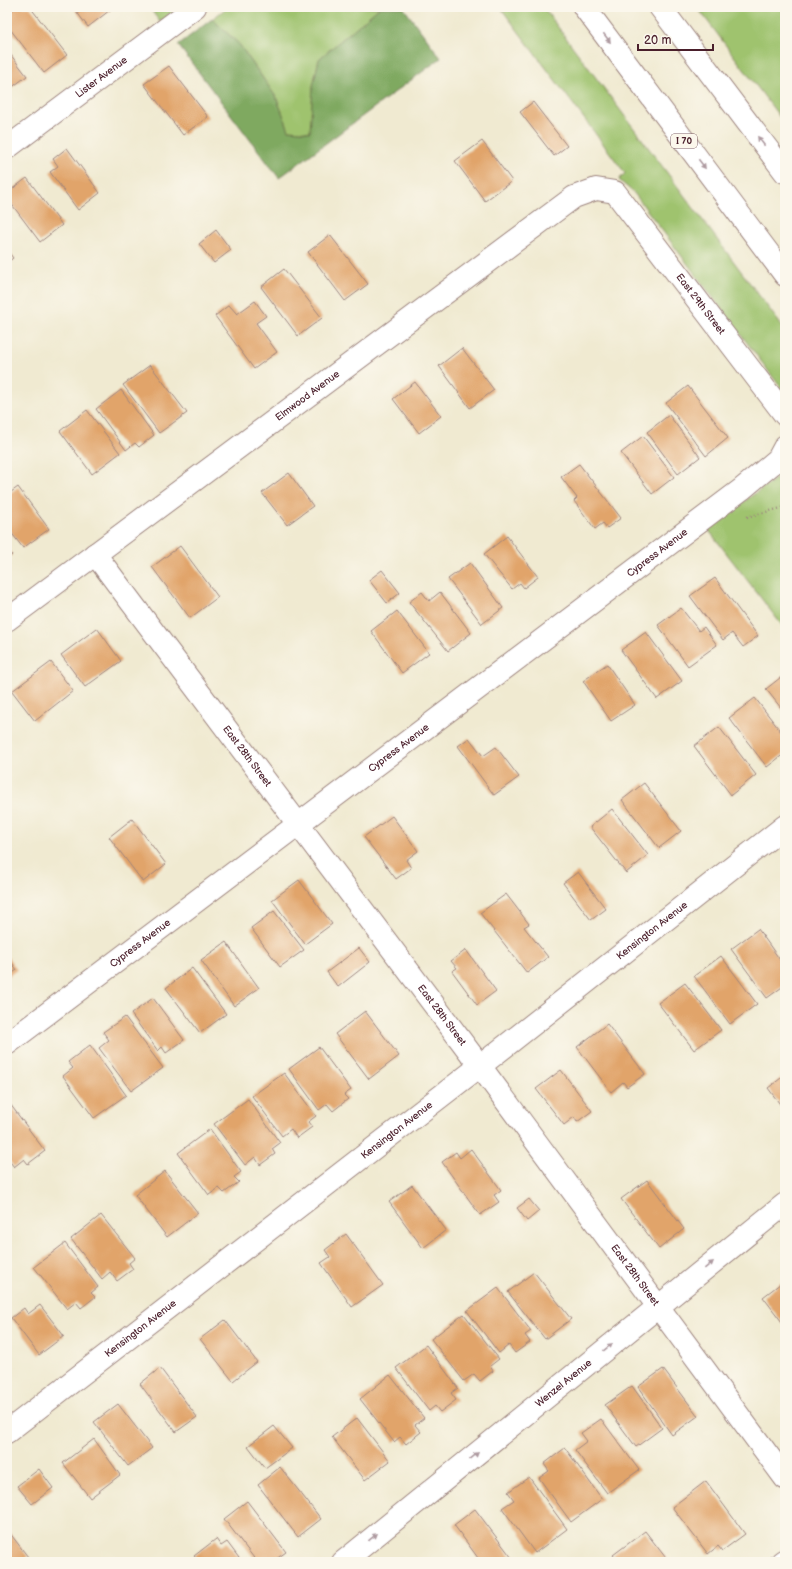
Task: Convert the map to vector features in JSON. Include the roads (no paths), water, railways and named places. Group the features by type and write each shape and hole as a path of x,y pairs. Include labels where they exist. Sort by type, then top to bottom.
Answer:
{"main road":[{"name":"Lister Avenue","path":"7,148 196,7"},
{"name":"I 70","path":"584,7 785,275"},
{"path":"660,7 785,172"},
{"name":"Elmwood Avenue","path":"7,620 574,197 596,189 615,192"},
{"name":"East 29th Street","path":"615,192 785,415"},
{"name":"Cypress Avenue","path":"7,1044 742,489 778,459 785,446"},
{"name":"East 28th Street","path":"95,554 480,1066 785,1478"},
{"name":"Kensington Avenue","path":"7,1432 480,1066 785,826"},
{"name":"Wenzel Avenue","path":"343,1562 785,1204"}]}
